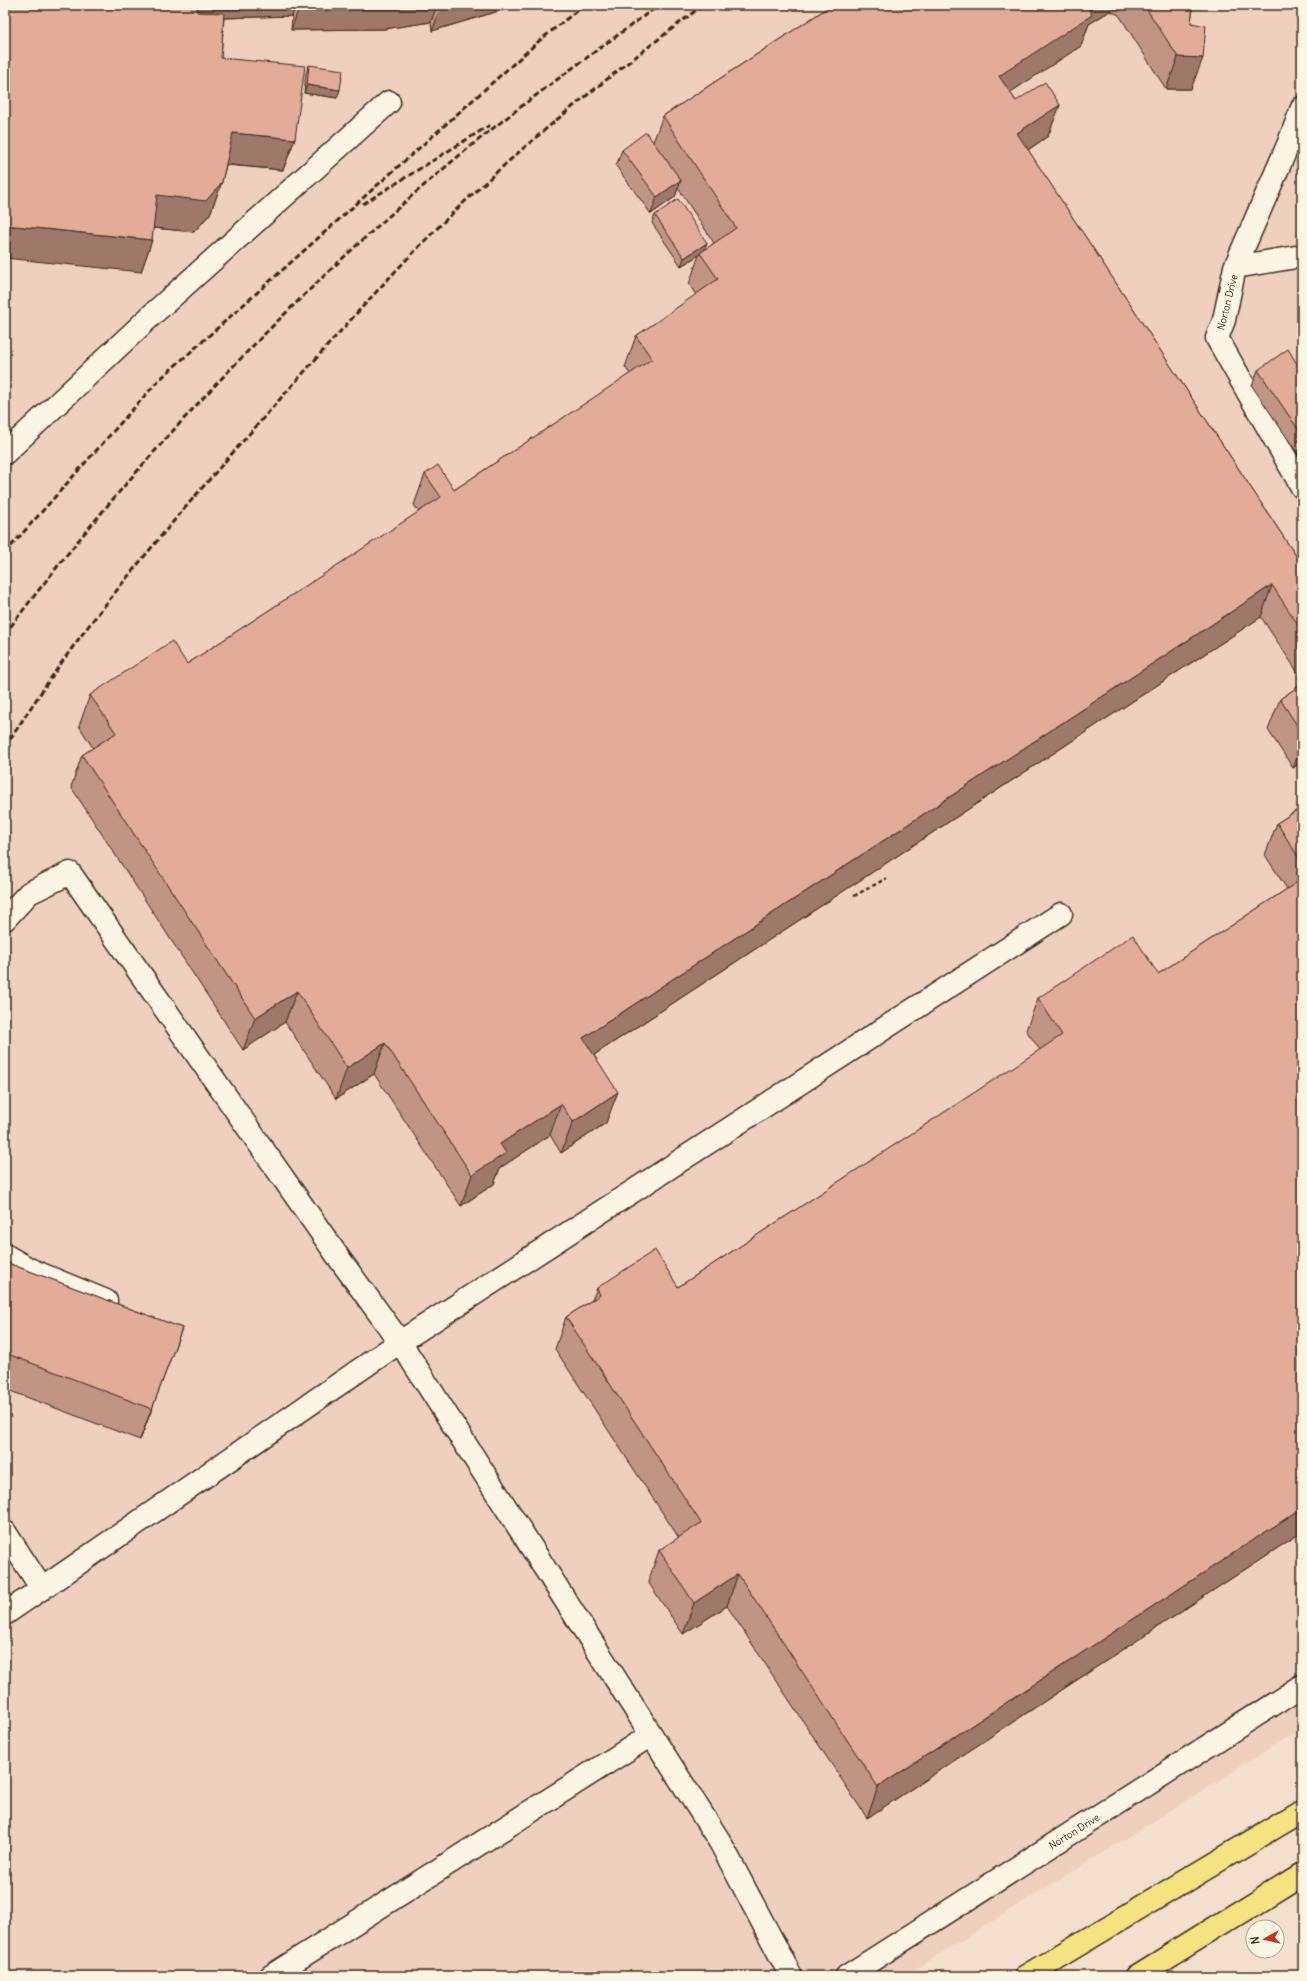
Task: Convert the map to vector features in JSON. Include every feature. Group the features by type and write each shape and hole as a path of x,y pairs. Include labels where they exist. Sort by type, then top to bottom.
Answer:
{"main road":[{"path":"1026,1976 1302,1811"},
{"path":"1137,1976 1302,1874"}],"street":[{"path":"5,453 155,312 389,102"},
{"name":"Norton Drive","path":"1302,108 1295,145 1235,267 1224,320 1217,338 1302,487"},
{"path":"1235,267 1302,256"},
{"path":"5,434 34,425"},
{"path":"5,919 29,892 70,873 340,1261 400,1342 720,1842 791,1976"},
{"path":"5,1614 400,1342 1061,914"},
{"path":"5,1256 31,1270 123,1308"},
{"path":"5,1532 42,1589"},
{"name":"Norton Drive","path":"847,1976 1302,1686"},
{"path":"271,1976 651,1735"}],"path":[{"path":"854,896 887,878"}],"shaded area":[{"path":"5,5 1302,5 1302,1729 904,1976 5,1976"}],"building":[{"path":"5,5 197,5 197,12 224,13 221,58 305,66 295,139 233,133 222,182 206,201 157,195 152,240 5,225"},
{"path":"832,5 1087,5 1092,15 999,76 1016,101 1045,82 1060,105 1017,133 1302,565 1302,631 1272,585 583,1038 618,1092 573,1122 561,1104 500,1144 506,1153 472,1175 385,1043 347,1068 297,991 255,1018 82,755 116,733 90,695 172,641 187,664 441,497 425,474 438,465 454,490 652,359 636,336 718,279 700,253 736,228 663,116"},
{"path":"1144,5 1193,5 1191,23 1206,26 1203,58 1178,57"},
{"path":"309,65 343,70 340,90 307,85"},
{"path":"646,132 681,180 657,197 622,150"},
{"path":"678,199 707,243 684,258 655,215"},
{"path":"1288,349 1302,372 1302,435 1258,370"},
{"path":"1302,684 1302,733 1280,699"},
{"path":"1302,807 1302,863 1277,823"},
{"path":"1302,879 1302,1508 878,1787 738,1574 694,1603 659,1550 701,1523 566,1317 600,1295 597,1288 655,1250 678,1287 1062,1035 1038,998 1133,935 1158,974"},
{"path":"5,1262 182,1328 152,1409 5,1353"}],"railway":[{"path":"5,553 158,381 539,41 584,5"},
{"path":"5,634 110,502 166,438 224,376 345,256 408,199 472,145 541,91 659,5"},
{"path":"5,747 79,638 150,549 242,442 337,335 410,256 461,205 540,134 703,5"},
{"path":"363,204 490,125"}]}
